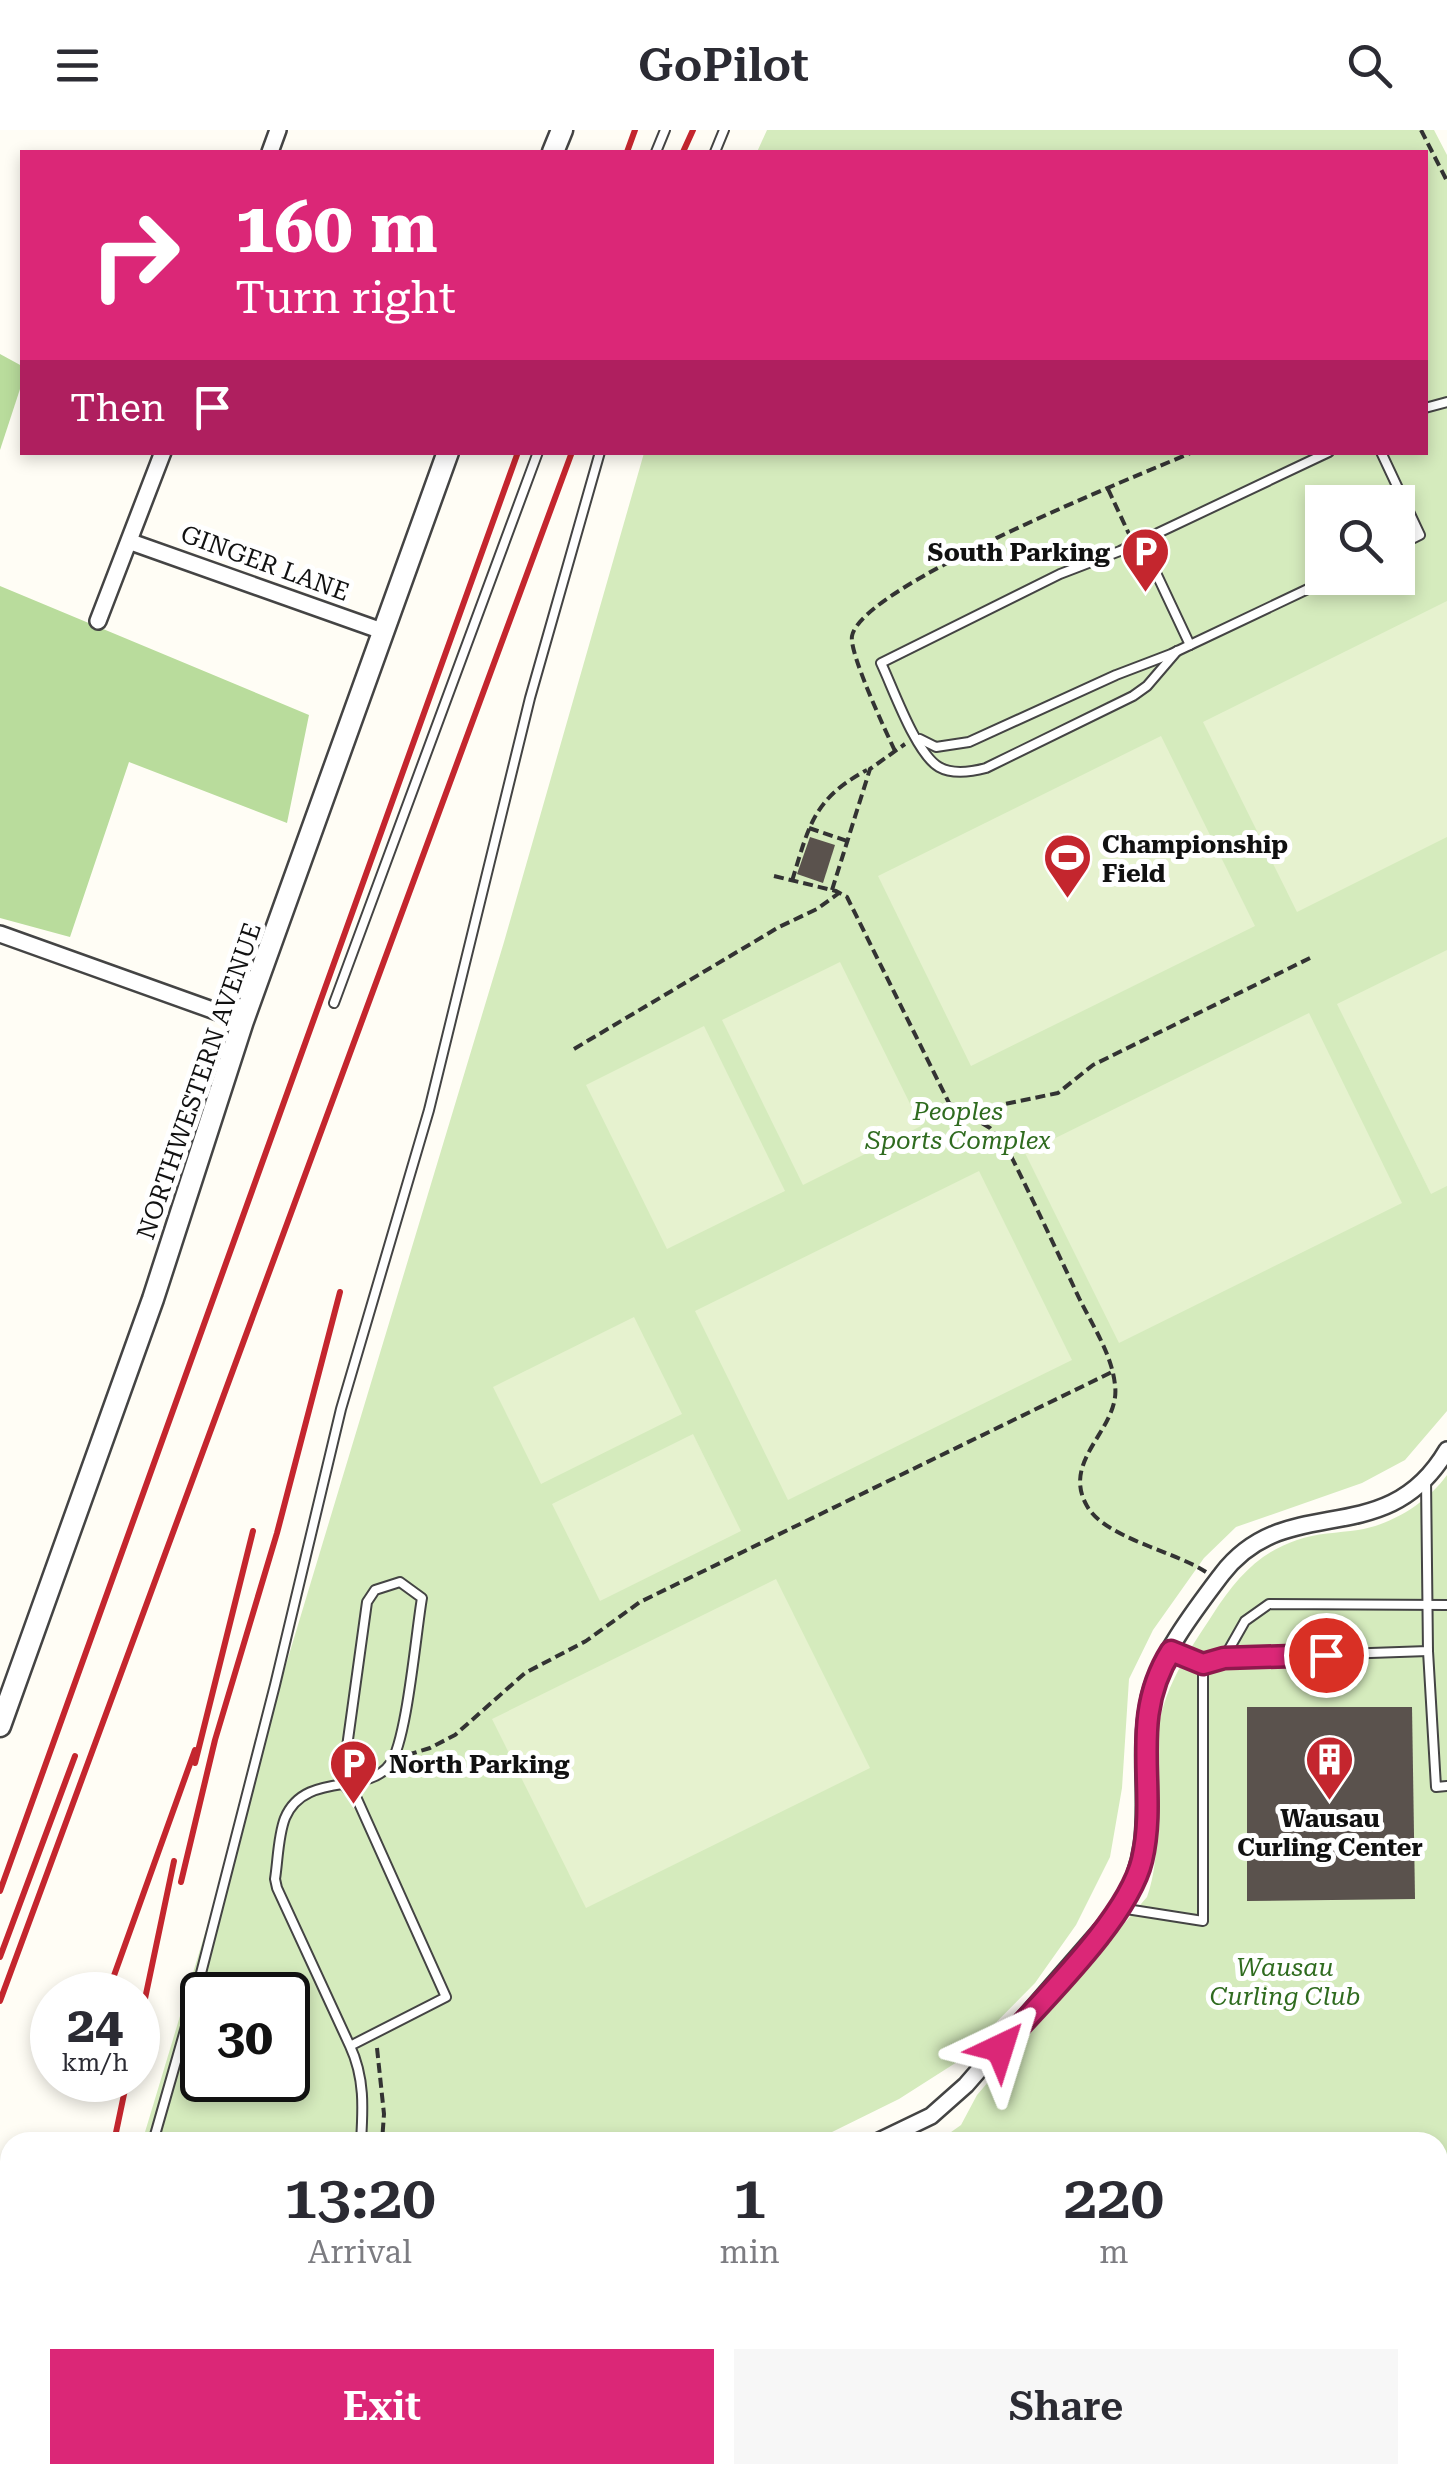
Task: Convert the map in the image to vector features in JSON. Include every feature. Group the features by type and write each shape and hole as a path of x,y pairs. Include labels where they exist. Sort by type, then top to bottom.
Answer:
{"street":[{"path":"98,621 162,455"},
{"name":"NORTHWESTERN AVENUE","path":"0,1726 141,1335 243,1021 447,455"},
{"name":"GINGER LANE","path":"131,542 382,632"},
{"path":"0,933 243,1021"},
{"path":"900,2132 920,2123 956,2095 1120,1908 1137,1876 1144,1849 1147,1712 1153,1684 1218,1580 1242,1552 1271,1534 1296,1525 1369,1514 1401,1498 1426,1479 1447,1450"}],"lane":[{"path":"334,1003 537,455"},
{"path":"156,2132 275,1685 341,1409 429,1110 530,698 599,455"},
{"path":"1177,651 1139,692 986,768 962,772 942,769 932,762 881,663 1060,574 1138,543 1323,455"},
{"path":"1382,455 1397,485"},
{"path":"1138,543 1190,646"},
{"path":"916,737 936,747 969,742 1190,646 1305,591"},
{"path":"1426,1479 1428,1652 1436,1786 1447,1786"},
{"path":"350,2046 446,1997 357,1800 342,1783 367,1602 374,1590 400,1582 422,1598 398,1748 381,1774 342,1783 331,1783 296,1801 285,1818 275,1879 350,2046 364,2094 362,2132"},
{"path":"1224,1658 1245,1621 1269,1604 1447,1605"},
{"path":"1171,1651 1203,1664 1224,1658 1428,1652"},
{"path":"1120,1908 1203,1921 1203,1664"}],"path":[{"path":"1421,130 1447,181"},
{"path":"895,751 852,643 862,617 886,597 932,571 1185,455"},
{"path":"1108,489 1138,543"},
{"path":"792,880 808,828 826,798 916,737"},
{"path":"832,890 870,769"},
{"path":"808,828 847,841"},
{"path":"774,876 839,892 847,898 950,1103 990,1128 1007,1148 1113,1372 1115,1399 1080,1470 1080,1489 1086,1506 1102,1523 1174,1554 1218,1580"},
{"path":"574,1048 763,936 824,905 839,892"},
{"path":"962,1113 1058,1093 1094,1065 1310,958"},
{"path":"393,1759 443,1742 525,1674 586,1640 640,1602 1113,1372"},
{"path":"377,2048 383,2132"}],"green space":[{"name":"Peoples Sports Complex","path":"767,130 1434,130 1447,155 1447,1411 1405,1460 1362,1483 1236,1527 1204,1558 1153,1630 1129,1679 1122,1788 1110,1857 1076,1925 1035,1983 957,2062 899,2099 832,2132 145,2132 154,2102 160,2102 160,2082 180,2016 180,2102 310,2102 310,1972 193,1972 504,942 643,455 1428,455 1428,150 758,150"},
{"path":"0,354 20,365 20,389 0,450"},
{"path":"0,586 309,715 287,823 129,762 70,937 0,918"},
{"path":"1447,601 1447,837 1297,912 1203,722"},
{"name":"Championship Field","path":"1161,736 1255,926 971,1066 878,876"},
{"path":"1447,950 1447,1186 1431,1194 1337,1004"},
{"path":"840,962 921,1126 803,1185 722,1020"},
{"path":"1309,1013 1402,1203 1119,1343 1025,1153"},
{"path":"704,1026 785,1191 667,1249 586,1085"},
{"path":"979,1171 1072,1360 788,1500 695,1311"},
{"path":"634,1317 682,1414 541,1484 493,1387"},
{"path":"693,1434 741,1531 600,1601 552,1504"},
{"name":"Wausau Curling Club","path":"1447,1475 1447,2132 951,2132 961,2125 977,2095 1147,1897 1155,1858 1157,1738 1164,1704 1185,1658 1230,1590 1271,1552 1312,1536 1383,1523 1419,1503"},
{"path":"776,1579 870,1768 586,1908 492,1719"}],"building":[{"path":"810,837 835,845 823,883 797,874"},
{"name":"Wausau Curling Center","path":"1247,1707 1412,1707 1415,1899 1247,1901"}],"railway":[{"path":"628,150 635,130"},
{"path":"684,150 693,130"},
{"path":"0,1891 517,455"},
{"path":"0,2001 571,455"},
{"path":"181,1882 215,1740 277,1533 340,1292"},
{"path":"195,1763 253,1531"},
{"path":"115,1972 195,1750"},
{"path":"0,1957 75,1756"},
{"path":"151,1972 174,1861"},
{"path":"116,2132 122,2102"}],"place":[{"name":"South Parking","path":"1145,594"},
{"name":"Championship Field","path":"1067,900"},
{"name":"Wausau Curling Center","path":"1330,1802"},
{"name":"North Parking","path":"354,1806"}],"route":[{"path":"1000,2048 1105,1928 1132,1888 1146,1834 1144,1747 1149,1698 1171,1651 1203,1664 1224,1658 1326,1655"}]}
